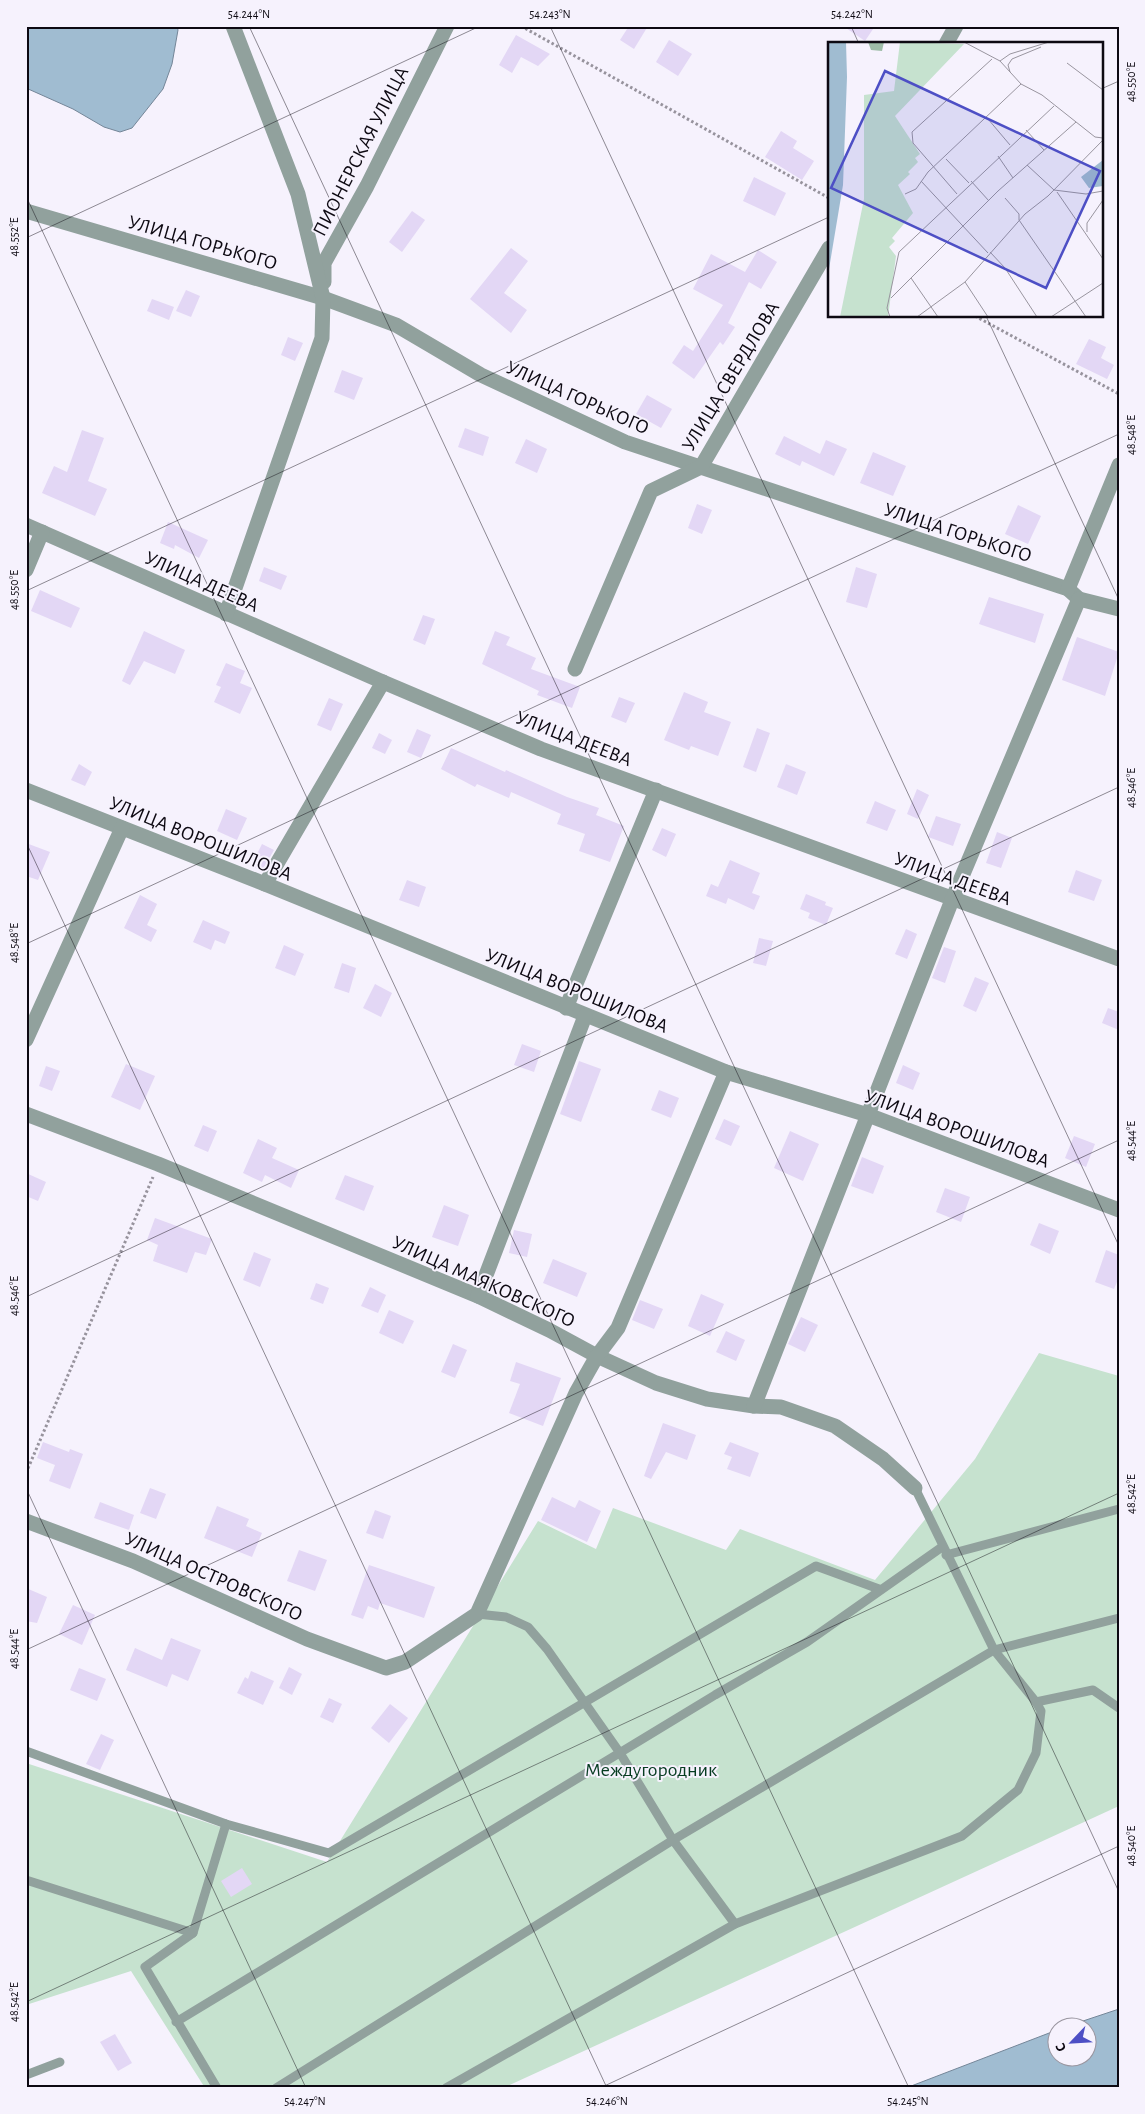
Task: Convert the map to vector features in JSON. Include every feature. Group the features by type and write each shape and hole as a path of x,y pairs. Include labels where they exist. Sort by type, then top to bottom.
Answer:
{"street":[{"path":"226,614 322,338 323,298 298,194 233,26"},
{"name":"ПИОНЕРСКАЯ УЛИЦА","path":"323,298 324,263 367,186 447,26"},
{"path":"947,42 956,26"},
{"name":"УЛИЦА ГОРЬКОГО","path":"26,211 323,298 396,325 482,375 625,442 1119,609"},
{"name":"УЛИЦА СВЕРДЛОВА","path":"575,669 651,491 700,467 828,250"},
{"path":"754,1406 1073,594 1119,465"},
{"name":"УЛИЦА ДЕЕВА","path":"26,525 226,614 541,749 952,900 1119,959"},
{"path":"26,570 42,532"},
{"path":"265,884 383,682"},
{"name":"УЛИЦА ВОРОШИЛОВА","path":"26,790 265,884 726,1072 868,1115 1119,1210"},
{"path":"566,1008 656,790"},
{"path":"26,1040 122,828"},
{"path":"478,1296 585,1016"},
{"path":"477,1614 576,1393 596,1356 618,1328 726,1072"},
{"name":"УЛИЦА МАЯКОВСКОГО","path":"26,1114 158,1164 478,1296 549,1330 596,1356 656,1383 707,1399 754,1406 780,1407 835,1426 883,1459 915,1488"},
{"name":"УЛИЦА ОСТРОВСКОГО","path":"26,1521 132,1561 308,1638 386,1668 406,1662 477,1614"}],"lane":[{"path":"446,2088 735,1924 962,1836 1018,1790 1036,1753 1041,1711 1036,1702 994,1650 944,1551 915,1488"},
{"path":"176,2022 620,1752 807,1642 879,1589 944,1551 1119,1509"},
{"path":"26,1751 226,1824 329,1853 816,1566 879,1589"},
{"path":"477,1614 506,1617 528,1627 547,1649 620,1752 673,1840 735,1924"},
{"path":"276,2088 673,1840 994,1650 1119,1618"},
{"path":"1036,1702 1093,1690 1119,1708"},
{"path":"217,2088 145,1967 193,1933 226,1824"},
{"path":"26,1880 193,1933"},
{"path":"26,2075 60,2062"}],"path":[{"path":"522,26 828,197"},
{"path":"979,318 1119,394"},
{"path":"26,1473 158,1164"}],"green space":[{"name":"Междугородник","path":"1039,1353 1119,1376 1119,1806 503,2088 205,2088 131,1971 26,2005 26,1763 327,1862 538,1521 596,1549 613,1508 726,1550 740,1529 875,1580 975,1459"}],"water":[{"path":"26,26 177,26 178,30 172,64 163,89 132,128 120,132 104,127 73,109 26,88"},
{"path":"1119,2009 1119,2088 906,2088 1048,2033 1048,2066 1098,2066 1098,2016"}],"building":[{"path":"629,26 648,26 634,49 620,40"},
{"path":"843,26 875,26 865,41"},
{"path":"516,35 550,54 538,66 521,57 512,73 499,65"},
{"path":"669,40 692,54 678,76 656,62"},
{"path":"781,131 797,141 793,148 814,161 802,180 765,157"},
{"path":"754,177 786,193 775,216 743,201"},
{"path":"412,211 425,220 402,252 389,242"},
{"path":"511,248 528,261 504,293 527,310 511,333 470,299"},
{"path":"758,250 777,262 761,289 749,282 728,323 735,327 723,345 720,342 694,379 672,363 684,345 693,351 723,305 693,289 711,254 745,272"},
{"path":"186,290 200,296 191,317 176,311"},
{"path":"152,299 174,307 169,320 147,311"},
{"path":"288,337 303,343 295,361 281,355"},
{"path":"1089,339 1106,347 1101,358 1114,365 1107,379 1076,364"},
{"path":"342,370 363,378 354,400 334,392"},
{"path":"647,395 672,409 661,428 636,414"},
{"path":"465,428 489,437 483,456 458,447"},
{"path":"82,430 104,438 88,481 107,489 95,516 42,493 54,466 67,472"},
{"path":"784,436 820,454 826,440 847,449 834,476 802,461 800,466 775,454"},
{"path":"526,439 547,449 537,473 515,463"},
{"path":"873,452 906,466 893,496 860,483"},
{"path":"697,504 712,510 702,534 688,528"},
{"path":"1018,505 1041,516 1028,544 1005,534"},
{"path":"168,522 208,540 199,558 175,545 174,549 160,543"},
{"path":"264,567 287,576 281,590 259,581"},
{"path":"856,567 877,574 867,608 846,602"},
{"path":"40,590 80,608 71,628 31,611"},
{"path":"989,597 1044,614 1035,643 979,624"},
{"path":"423,615 435,619 425,645 413,640"},
{"path":"144,631 185,650 175,674 144,661 130,685 122,681"},
{"path":"495,631 510,637 506,645 536,658 531,669 580,687 572,708 537,695 539,691 482,664"},
{"path":"1077,637 1119,652 1105,696 1062,680"},
{"path":"226,663 245,671 240,683 252,688 240,714 214,702 221,687 216,685"},
{"path":"684,692 708,702 704,712 731,722 718,756 691,746 689,750 664,740"},
{"path":"619,697 635,703 626,723 611,717"},
{"path":"329,698 343,704 331,731 317,725"},
{"path":"757,728 770,733 756,772 743,767"},
{"path":"417,729 431,735 421,758 407,752"},
{"path":"379,733 392,740 385,754 372,748"},
{"path":"451,748 505,772 506,770 567,797 599,808 596,815 624,826 610,862 579,851 585,834 557,824 561,814 511,792 509,798 477,784 475,787 441,769"},
{"path":"79,764 92,772 85,786 71,780"},
{"path":"786,764 806,772 797,795 777,787"},
{"path":"917,789 929,795 918,819 907,814"},
{"path":"875,801 896,810 887,831 866,823"},
{"path":"226,809 247,818 237,840 217,831"},
{"path":"936,816 961,824 953,846 928,837"},
{"path":"662,828 676,834 666,857 652,850"},
{"path":"997,832 1012,838 1001,868 986,863"},
{"path":"26,843 50,852 38,880 26,876"},
{"path":"262,844 274,850 262,871 251,866"},
{"path":"730,860 760,873 752,893 760,896 754,910 728,898 726,904 706,896 711,884 718,887"},
{"path":"1076,870 1102,880 1094,901 1068,892"},
{"path":"407,880 426,887 419,907 399,900"},
{"path":"806,894 826,902 825,905 833,908 826,925 808,918 810,913 800,909"},
{"path":"140,895 157,904 147,925 157,930 151,942 124,928"},
{"path":"203,920 230,932 225,944 215,940 211,950 193,942"},
{"path":"906,929 917,934 907,959 895,954"},
{"path":"759,938 773,941 766,966 753,963"},
{"path":"284,945 304,954 295,976 275,968"},
{"path":"944,947 956,951 945,983 932,978"},
{"path":"342,963 356,968 349,993 334,988"},
{"path":"975,977 989,983 976,1012 963,1006"},
{"path":"375,984 392,993 381,1017 363,1008"},
{"path":"1108,1008 1119,1012 1119,1030 1102,1023"},
{"path":"522,1044 541,1051 534,1072 514,1065"},
{"path":"579,1061 601,1069 581,1122 560,1114"},
{"path":"126,1064 155,1076 140,1110 111,1097"},
{"path":"903,1065 920,1073 913,1090 896,1083"},
{"path":"46,1066 60,1071 52,1091 39,1086"},
{"path":"659,1090 679,1098 671,1118 651,1110"},
{"path":"724,1119 740,1126 731,1146 715,1139"},
{"path":"203,1125 217,1131 208,1152 194,1146"},
{"path":"790,1131 819,1144 803,1181 774,1168"},
{"path":"1074,1136 1095,1144 1086,1167 1065,1158"},
{"path":"258,1139 277,1148 272,1158 299,1170 291,1188 265,1175 262,1182 243,1173"},
{"path":"862,1157 884,1166 873,1194 851,1186"},
{"path":"26,1173 46,1182 38,1201 26,1196"},
{"path":"345,1175 374,1186 364,1211 335,1199"},
{"path":"945,1188 970,1197 961,1222 936,1212"},
{"path":"444,1205 469,1215 458,1246 432,1237"},
{"path":"155,1218 212,1239 206,1255 195,1252 187,1273 153,1261 158,1245 147,1240"},
{"path":"1039,1223 1059,1231 1050,1254 1030,1245"},
{"path":"514,1230 532,1234 527,1257 509,1253"},
{"path":"1106,1250 1119,1255 1119,1277 1114,1289 1095,1282"},
{"path":"254,1252 271,1259 260,1287 243,1280"},
{"path":"553,1259 587,1273 577,1297 543,1283"},
{"path":"316,1283 329,1288 323,1304 310,1299"},
{"path":"370,1287 386,1295 378,1313 361,1306"},
{"path":"701,1294 724,1304 710,1336 688,1326"},
{"path":"640,1300 663,1309 654,1329 632,1320"},
{"path":"389,1310 414,1321 403,1344 379,1333"},
{"path":"801,1317 818,1325 805,1352 788,1344"},
{"path":"726,1331 745,1340 736,1361 716,1352"},
{"path":"453,1344 467,1350 455,1378 441,1372"},
{"path":"516,1362 561,1378 543,1426 509,1413 520,1384 510,1381"},
{"path":"663,1423 696,1435 687,1460 666,1452 651,1479 644,1476"},
{"path":"43,1442 69,1452 70,1449 83,1454 70,1489 49,1481 55,1465 37,1458"},
{"path":"730,1442 759,1453 750,1477 727,1469 732,1457 724,1454"},
{"path":"150,1488 166,1494 156,1519 140,1513"},
{"path":"552,1497 575,1508 579,1500 601,1511 587,1542 541,1520"},
{"path":"100,1502 134,1515 129,1530 94,1518"},
{"path":"217,1506 249,1519 246,1526 262,1533 252,1557 204,1538"},
{"path":"375,1510 391,1516 383,1539 366,1533"},
{"path":"299,1550 327,1560 315,1591 287,1581"},
{"path":"369,1565 435,1587 424,1618 380,1603 378,1610 368,1606 363,1619 351,1615"},
{"path":"26,1588 47,1597 37,1623 26,1621"},
{"path":"73,1605 95,1615 82,1645 59,1634"},
{"path":"171,1638 201,1650 188,1681 172,1674 167,1687 126,1670 135,1648 162,1660"},
{"path":"289,1667 302,1674 292,1695 279,1688"},
{"path":"79,1668 106,1679 97,1701 70,1690"},
{"path":"251,1671 274,1681 263,1705 237,1693 245,1677 248,1679"},
{"path":"329,1698 342,1704 333,1723 320,1717"},
{"path":"390,1704 408,1718 389,1743 371,1728"},
{"path":"101,1734 114,1740 100,1770 86,1764"},
{"path":"242,1868 252,1884 231,1897 221,1881"},
{"path":"115,2034 132,2063 118,2071 100,2042"}]}
